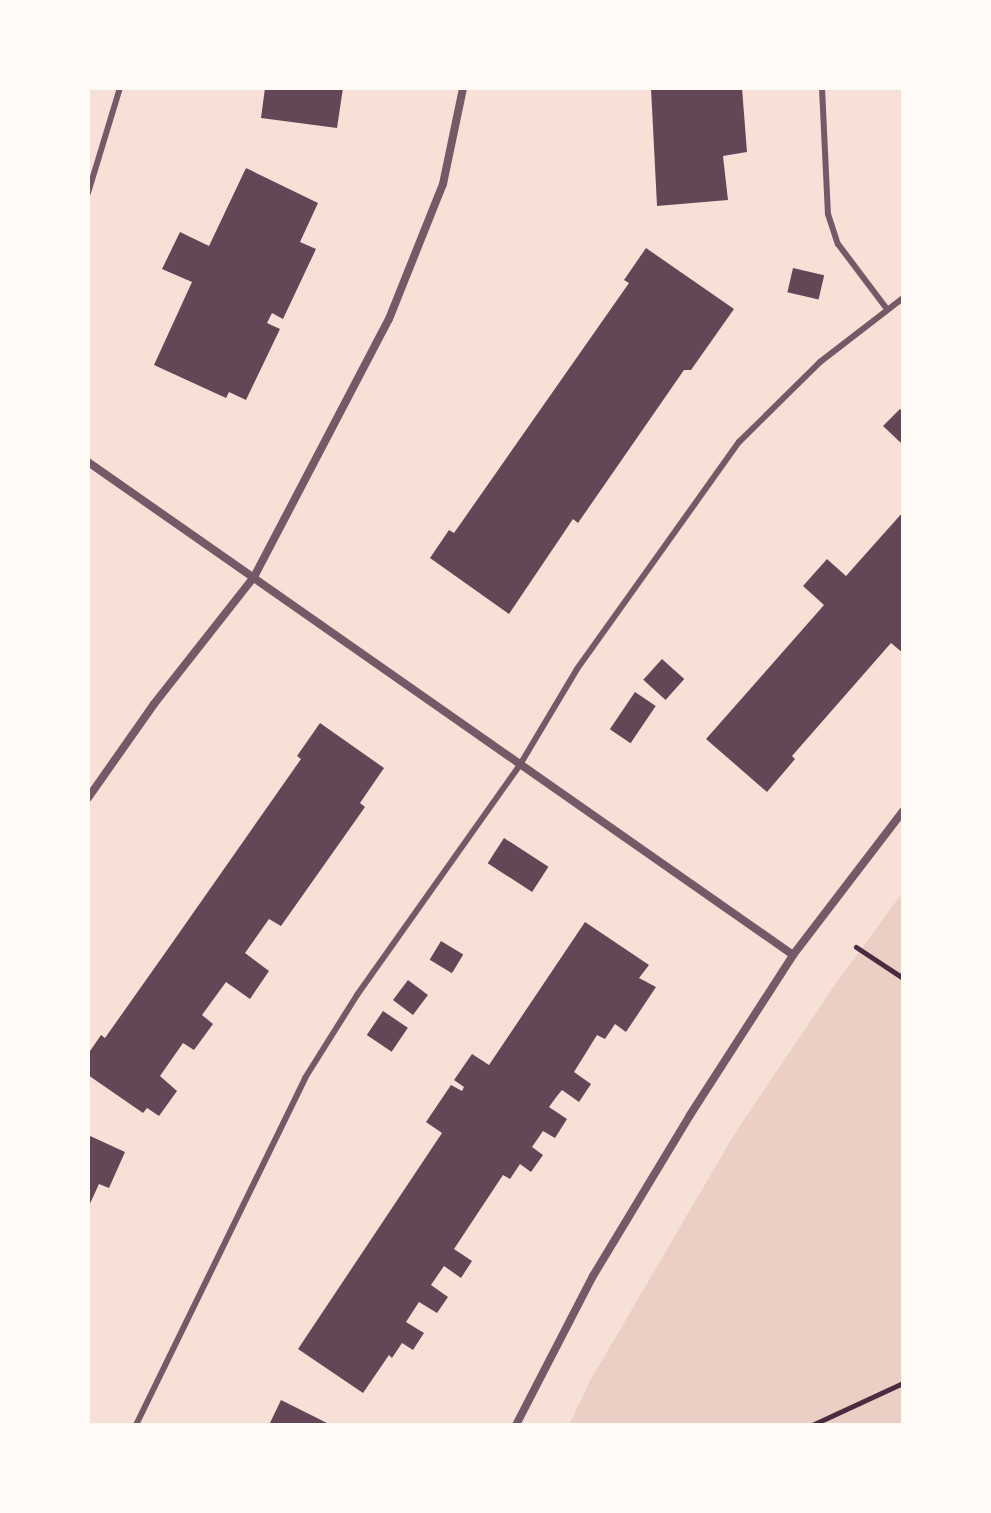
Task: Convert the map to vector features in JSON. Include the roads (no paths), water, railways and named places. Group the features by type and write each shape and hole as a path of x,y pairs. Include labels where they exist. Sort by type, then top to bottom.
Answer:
{"street":[{"path":"88,798 154,704 254,577 389,319 443,184 463,88"},
{"path":"88,462 793,955"},
{"path":"516,1425 593,1276 793,955 903,811"}],"lane":[{"path":"88,193 120,88"},
{"path":"822,88 828,214 838,244 887,309"},
{"path":"136,1425 305,1078 357,995 521,763 577,669 739,442 820,362 903,298"}]}
